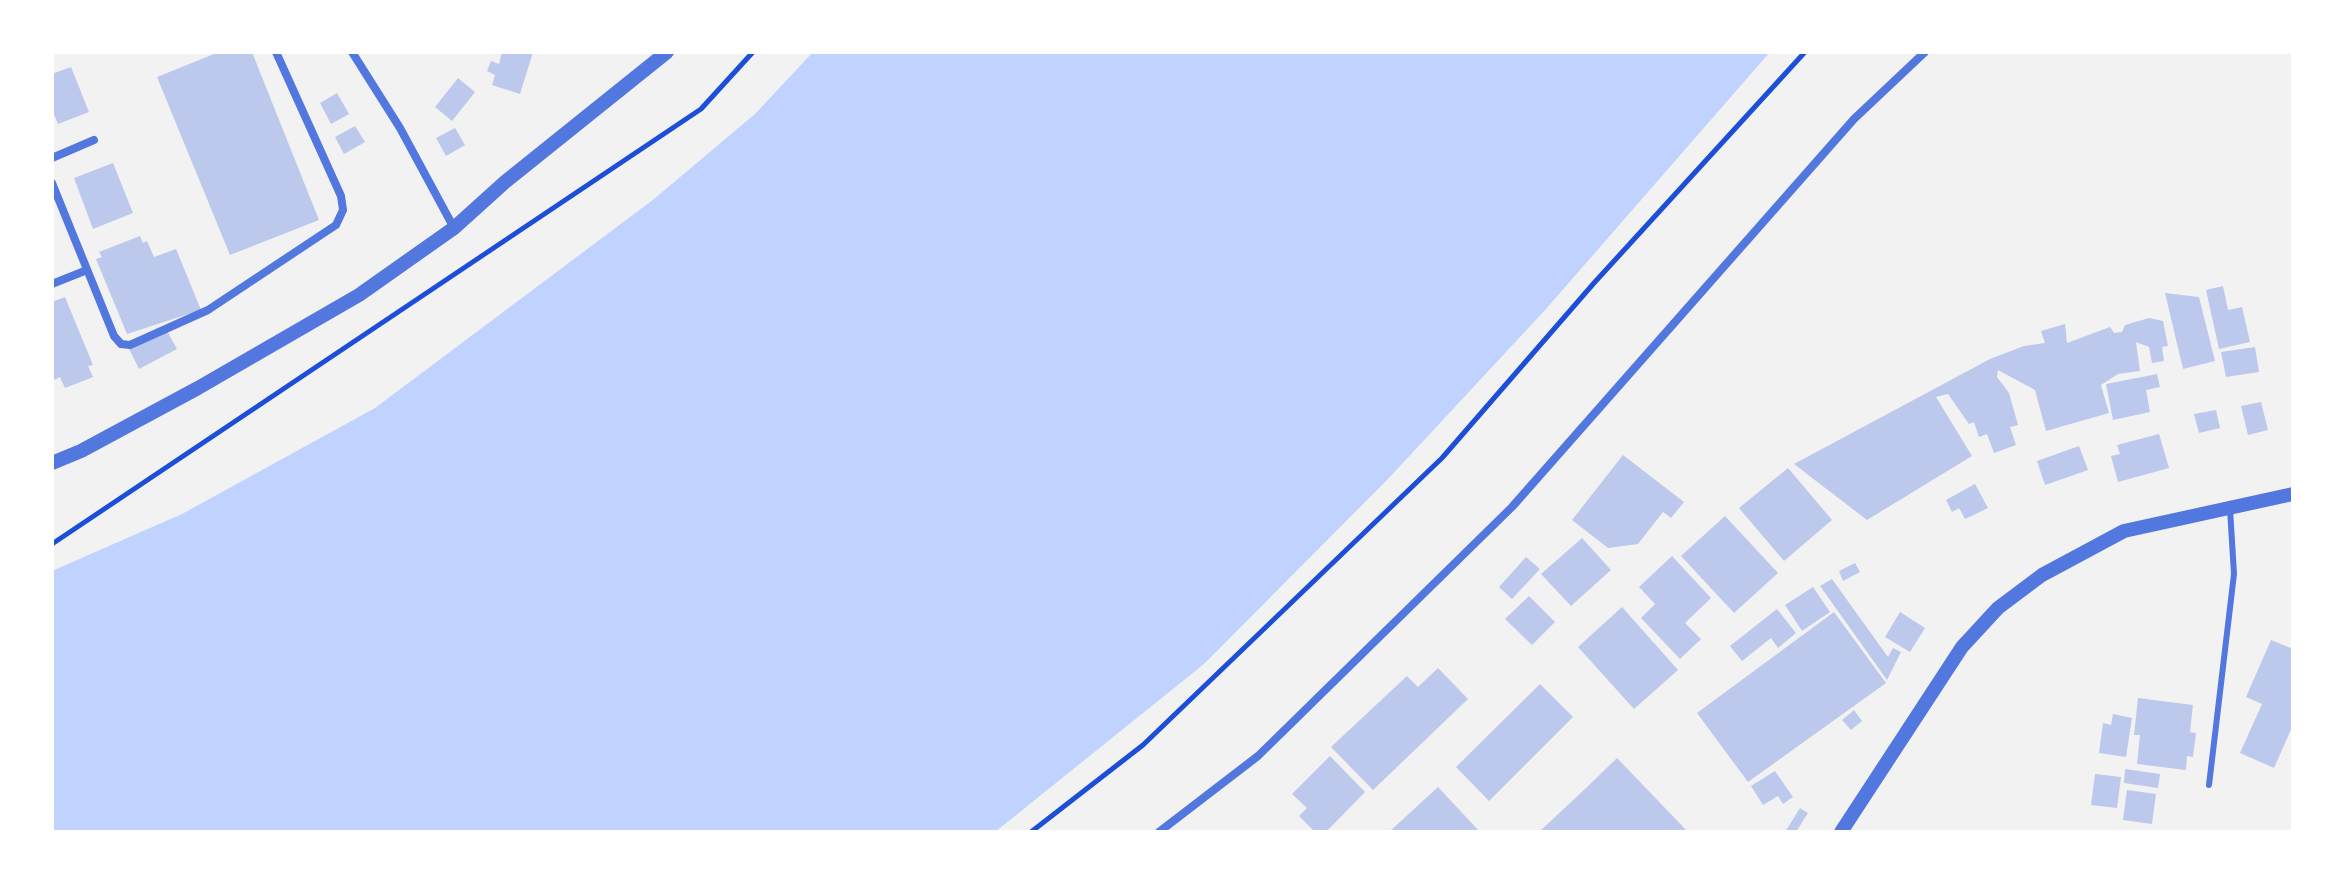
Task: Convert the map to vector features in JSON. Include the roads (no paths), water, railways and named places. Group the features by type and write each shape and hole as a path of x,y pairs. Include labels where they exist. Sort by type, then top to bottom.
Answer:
{"street":[{"path":"52,183 114,336 121,344 130,345 208,310 336,225 343,210 341,196 276,52"},
{"path":"352,52 400,128 454,228"},
{"path":"52,463 198,388 359,295 454,228 505,182 667,52"},
{"path":"1159,832 1258,756 1512,507 1854,119 1925,52"},
{"path":"52,158 94,140"},
{"path":"52,284 87,270"},
{"path":"1841,832 1962,647 1998,608 2042,575 2124,531 2293,494"}],"lane":[{"path":"2209,785 2234,574 2230,509"}],"water":[{"path":"813,52 1770,52 1546,309 1387,480 1204,664 995,832 52,832 52,571 182,514 375,408 654,199 755,114"}]}
